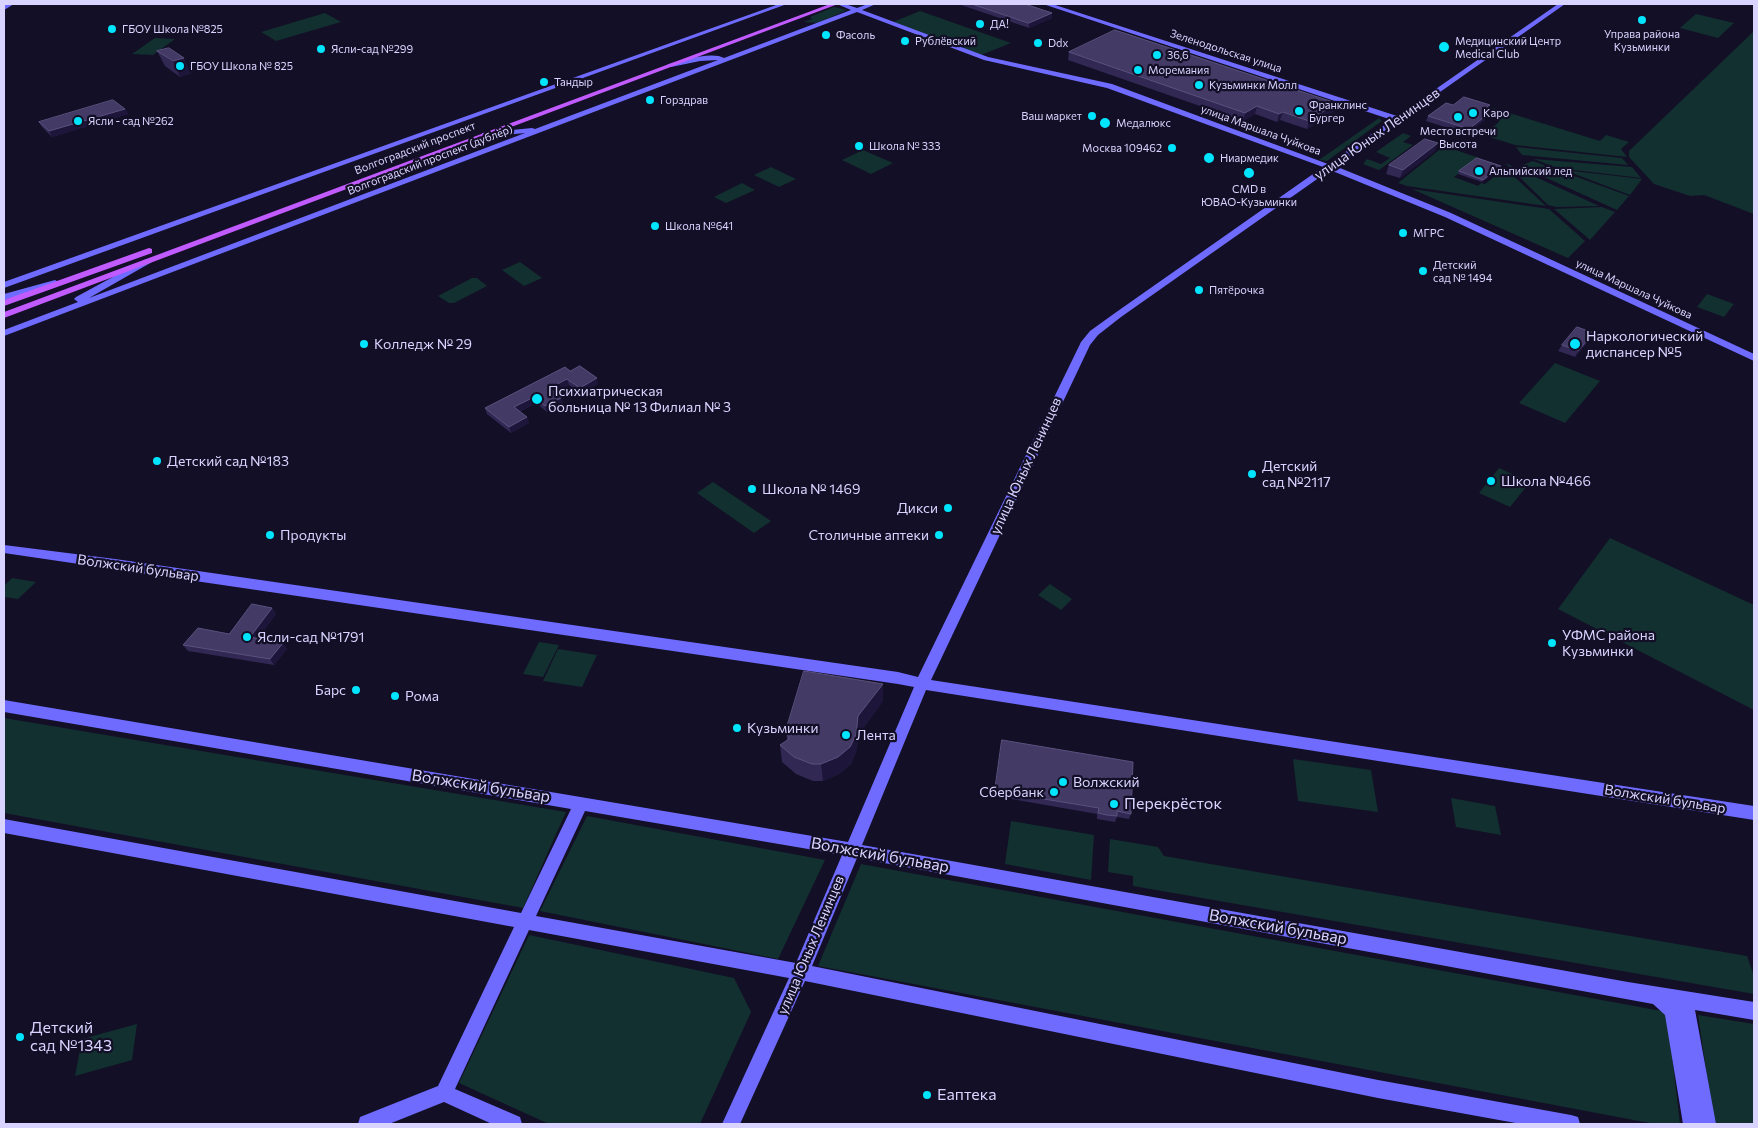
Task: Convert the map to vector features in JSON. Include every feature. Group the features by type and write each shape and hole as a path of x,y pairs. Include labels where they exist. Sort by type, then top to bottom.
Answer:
{"main road":[{"name":"Волгоградский проспект","path":"4,304 820,4"},
{"name":"Волгоградский проспект","path":"4,315 835,4"}],"street":[{"path":"4,8 11,4"},
{"name":"Волгоградский проспект (дублёр)","path":"4,285 784,4"},
{"name":"улица Маршала Чуйкова","path":"840,4 986,59 1109,86 1330,167 1448,215 1754,358"},
{"name":"Волгоградский проспект (дублёр)","path":"7,332 873,4"},
{"name":"Зеленодольская улица","path":"1046,4 1398,119"},
{"name":"улица Юных Ленинцев","path":"731,1124 801,972 922,684 1085,344 1094,334 1118,315 1562,4"},
{"path":"671,65 700,59 741,55"},
{"path":"485,134 548,128"},
{"name":"Волгоградский проспект (дублёр)","path":"7,332 81,298 153,258"},
{"path":"4,297 79,276"},
{"name":"Волжский бульвар","path":"4,549 876,675 922,684 1754,813"},
{"name":"Волжский бульвар","path":"4,706 852,850 1628,991 1754,1011"},
{"path":"367,1124 444,1093 581,803"},
{"path":"4,826 801,972 1369,1087 1571,1124"},
{"path":"1656,994 1672,1010 1692,1124"},
{"path":"1689,1001 1686,1008 1706,1124"},
{"path":"444,1093 513,1124"}],"green space":[{"path":"834,7 847,10 818,23 804,22 812,19 810,17"},
{"path":"920,11 1011,43 981,55 893,22"},
{"path":"325,13 341,22 276,41 261,32"},
{"path":"1696,14 1734,23 1718,38 1680,28"},
{"path":"1754,31 1754,214 1704,195 1690,196 1654,184 1629,157 1629,151"},
{"path":"155,38 175,39 153,55 132,54"},
{"path":"1493,108 1600,141 1606,135 1629,142 1621,149 1627,157 1515,145 1483,135 1499,122 1494,118 1495,112 1490,110"},
{"path":"1379,118 1382,121 1327,161 1319,160"},
{"path":"1403,133 1411,136 1403,142 1413,145 1379,170 1363,164 1367,159 1381,164 1390,158 1376,152"},
{"path":"1444,146 1479,158 1454,177 1478,186 1481,183 1485,184 1505,168 1546,206 1407,186 1398,183"},
{"path":"1516,147 1622,158 1628,165 1522,155"},
{"path":"863,150 893,163 871,174 842,160"},
{"path":"1534,159 1632,167 1641,178 1557,168"},
{"path":"1533,161 1629,196 1617,210 1520,166"},
{"path":"1505,163 1599,206 1556,207 1548,205"},
{"path":"771,167 796,179 779,187 754,175"},
{"path":"1564,170 1642,179 1630,195"},
{"path":"742,183 755,190 726,203 714,197"},
{"path":"1412,189 1549,209 1585,241 1568,258"},
{"path":"1602,207 1615,212 1590,240 1554,209"},
{"path":"520,262 542,278 524,286 502,270"},
{"path":"472,278 477,278 487,286 454,303 449,303 438,296"},
{"path":"1707,294 1734,304 1724,317 1697,307"},
{"path":"1555,363 1600,381 1565,423 1519,403"},
{"path":"1499,468 1530,482 1510,507 1479,493"},
{"path":"713,482 771,521 754,533 697,493"},
{"path":"1610,538 1754,605 1754,710 1558,609"},
{"path":"12,578 36,582 18,599 4,597 4,586"},
{"path":"1050,584 1072,599 1061,610 1038,595"},
{"path":"539,642 559,645 543,677 523,674"},
{"path":"558,649 597,655 582,687 543,681"},
{"path":"4,718 566,812 523,908 4,813"},
{"path":"1293,759 1371,770 1378,812 1298,801"},
{"path":"1451,798 1495,806 1501,835 1456,827"},
{"path":"587,816 825,860 778,959 540,911"},
{"path":"1011,821 1094,835 1091,880 1005,864"},
{"path":"1110,839 1158,847 1164,856 1747,956 1754,976 1754,994 1133,886 1133,876 1108,872"},
{"path":"861,864 1667,1012 1680,1124 1655,1124 818,966"},
{"path":"529,935 734,978 751,1012 700,1124 549,1124 459,1083"},
{"path":"1698,1015 1754,1024 1754,1124 1714,1124"},
{"path":"137,1024 132,1060 75,1076 82,1039"}],"building":[{"path":"972,4 1025,4 1052,13 1029,23"},
{"name":"Кузьминки Молл","path":"1115,30 1336,103 1309,121 1283,112 1279,114 1257,106 1245,113 1069,52"},
{"path":"169,48 184,58 173,61 157,51"},
{"name":"Место встречи Высота","path":"1464,97 1490,105 1487,107 1491,108 1483,114 1487,115 1469,129 1428,116 1446,103 1453,105"},
{"path":"113,100 125,109 49,131 39,122"},
{"path":"1425,139 1438,143 1403,170 1389,165"},
{"name":"Альпийский лед","path":"1477,158 1501,166 1483,180 1459,171"},
{"name":"Наркологический диспансер №5","path":"1577,327 1594,333 1578,351 1562,345"},
{"path":"580,366 597,378 580,388 567,379 550,388 561,398 545,406 534,397 514,407 527,417 509,427 485,408 565,367 570,371"},
{"name":"Ясли-сад №1791","path":"252,604 272,608 250,637 283,643 270,659 183,645 198,628 229,634"},
{"path":"804,671 883,684 858,716 856,735 850,747 838,757 821,764 812,764 794,757 780,745 789,739 786,730"},
{"name":"Волжский","path":"1002,740 1133,762 1131,814 1117,811 1117,816 1107,815 1098,813 1099,808 995,791"}],"place":[{"name":"Управа района Кузьминки","path":"1642,20"},
{"name":"ДА!","path":"980,24"},
{"name":"ГБОУ Школа №825","path":"112,29"},
{"name":"Фасоль","path":"826,35"},
{"name":"Рублёвский","path":"905,41"},
{"name":"Ddx","path":"1038,43"},
{"name":"Медицинский Центр Medical Club","path":"1444,47"},
{"name":"Ясли-сад №299","path":"321,49"},
{"name":"36,6","path":"1157,55"},
{"name":"ГБОУ Школа № 825","path":"180,66"},
{"name":"Моремания","path":"1138,70"},
{"name":"Тандыр","path":"544,82"},
{"name":"Кузьминки Молл","path":"1199,85"},
{"name":"Горздрав","path":"650,100"},
{"name":"Франклинс Бургер","path":"1299,111"},
{"name":"Kapo","path":"1473,113"},
{"name":"Ваш маркет","path":"1092,116"},
{"name":"Место встречи Высота","path":"1458,117"},
{"name":"Ясли - сад №262","path":"78,121"},
{"name":"Медалюкс","path":"1105,123"},
{"name":"Школа № 333","path":"859,146"},
{"name":"Москва 109462","path":"1172,148"},
{"name":"Ниармедик","path":"1209,158"},
{"name":"Альпийский лед","path":"1479,171"},
{"name":"CMD в ЮВАО-Кузьминки","path":"1249,173"},
{"name":"Школа №641","path":"655,226"},
{"name":"МГРС","path":"1403,233"},
{"name":"Детский сад № 1494","path":"1423,271"},
{"name":"Пятёрочка","path":"1199,290"},
{"name":"Колледж № 29","path":"364,344"},
{"name":"Наркологический диспансер №5","path":"1575,344"},
{"name":"Психиатрическая больница № 13 Филиал № 3","path":"537,399"},
{"name":"Детский сад №183","path":"157,461"},
{"name":"Детский сад №2117","path":"1252,474"},
{"name":"Школа №466","path":"1491,481"},
{"name":"Школа № 1469","path":"752,489"},
{"name":"Дикси","path":"948,508"},
{"name":"Продукты","path":"270,535"},
{"name":"Столичные аптеки","path":"939,535"},
{"name":"Ясли-сад №1791","path":"247,637"},
{"name":"УФМС района Кузьминки","path":"1552,643"},
{"name":"Барс","path":"356,690"},
{"name":"Рома","path":"395,696"},
{"name":"Кузьминки","path":"737,728"},
{"name":"Лента","path":"846,735"},
{"name":"Волжский","path":"1063,782"},
{"name":"Сбербанк","path":"1054,792"},
{"name":"Перекрёсток","path":"1114,804"},
{"name":"Детский сад №1343","path":"20,1037"},
{"name":"Еаптека","path":"927,1095"}]}
